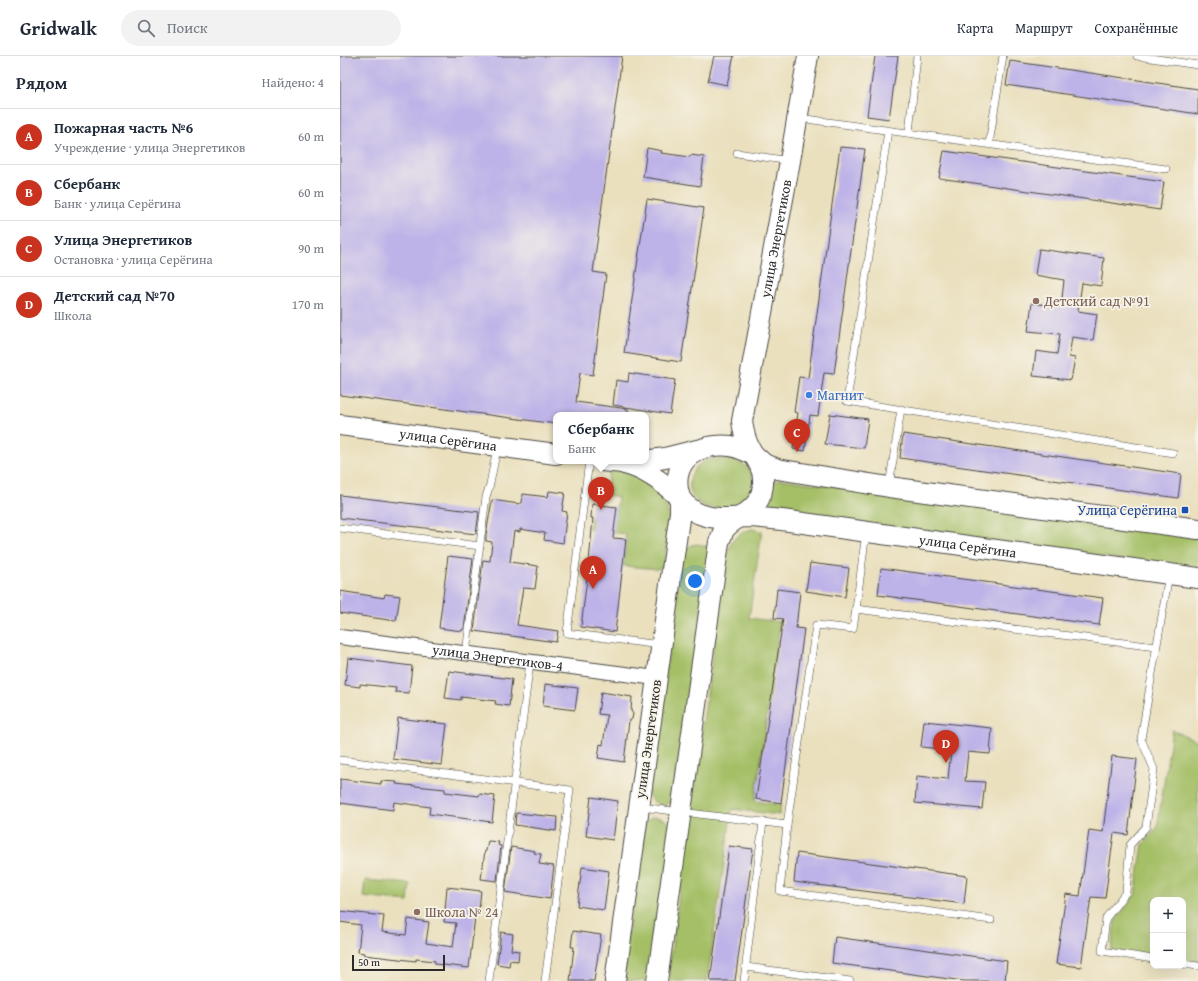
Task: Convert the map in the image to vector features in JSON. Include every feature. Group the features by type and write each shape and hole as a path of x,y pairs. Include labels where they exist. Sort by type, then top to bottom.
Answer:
{"main road":[{"name":"улица Энергетиков","path":"742,421 808,56"},
{"path":"680,498 678,484 680,468 688,457 702,448 729,437 736,431 742,421"},
{"path":"657,981 719,542 724,531 737,519 750,511 758,502 763,488 763,476 760,465 753,455 743,432 742,421"},
{"name":"улица Серёгина","path":"340,425 553,454"},
{"path":"649,460 665,458 702,448 731,446 744,450 765,464 777,469 889,487 1198,529"},
{"path":"624,464 635,468 668,486 690,508 700,514 714,518 737,519"},
{"name":"улица Энергетиков","path":"615,981 680,512 680,498"},
{"name":"улица Серёгина","path":"737,519 750,517 866,530 1198,578"}],"street":[{"name":"улица Энергетиков-4","path":"340,637 656,678"}],"lane":[{"path":"909,133 917,56"},
{"path":"989,144 1004,56"},
{"path":"1137,56 1198,65"},
{"path":"797,118 1166,169"},
{"path":"888,131 847,401 1173,453"},
{"path":"737,153 790,161"},
{"path":"889,487 901,409"},
{"path":"466,654 486,497 497,446"},
{"path":"589,464 567,633 661,645"},
{"path":"340,528 480,546"},
{"path":"866,530 853,629 816,625 787,825 780,891 991,920"},
{"path":"1150,959 1102,952 1106,918 1126,892 1130,845 1146,828 1154,769 1141,739 1169,574"},
{"path":"856,609 1156,647"},
{"path":"489,981 530,662"},
{"path":"340,760 570,790 545,981"},
{"path":"638,807 787,825"},
{"path":"744,981 763,822"},
{"path":"1186,964 1198,966"},
{"path":"746,967 818,979 850,981"}],"green space":[{"path":"711,459 724,459 738,462 749,469 752,474 753,483 750,496 748,500 736,510 702,505 694,499 690,490 690,480 694,470 700,464"},
{"path":"609,469 633,474 659,493 665,503 671,521 663,566 658,569 624,566 626,534 589,529 591,518 615,520 618,497 606,495"},
{"path":"780,479 1198,536 1198,570 775,511 771,507 767,494 771,485"},
{"path":"752,529 762,531 749,618 780,622 755,801 781,805 779,815 732,809 707,981 667,981 726,558 734,539"},
{"path":"698,544 708,547 710,552 672,802 662,805 653,801 648,794 683,551 692,545"},
{"path":"1172,730 1198,741 1198,965 1186,963 1186,897 1150,897 1150,958 1111,952 1115,921 1135,895 1143,844 1157,828"},
{"path":"653,817 664,820 669,823 672,828 652,981 621,981 644,825"},
{"path":"365,880 410,884 408,902 363,897"}],"building":[{"path":"340,56 622,56 593,272 606,274 593,375 580,373 576,402 628,409 628,412 553,412 553,424 340,395"},
{"path":"714,56 734,56 727,85 708,81"},
{"path":"875,56 898,56 889,119 867,116"},
{"path":"1010,61 1198,89 1198,114 1006,85"},
{"path":"840,147 865,149 834,374 824,373 818,416 810,415 805,451 793,449 798,413 794,412 799,377 808,378"},
{"path":"647,148 662,151 661,153 690,157 691,155 704,157 700,186 643,177"},
{"path":"944,151 1164,182 1160,210 939,178"},
{"path":"647,199 704,208 681,362 624,353"},
{"path":"1039,249 1104,258 1101,286 1082,283 1078,311 1097,314 1093,340 1072,337 1069,357 1075,358 1071,380 1033,376 1036,351 1057,354 1060,334 1028,331 1032,303 1061,307 1064,280 1035,275"},
{"path":"629,373 675,380 670,414 613,405 616,380 628,382"},
{"path":"830,414 868,419 864,448 825,444"},
{"path":"903,434 1181,474 1178,498 900,458"},
{"path":"549,491 565,493 562,511 567,512 563,543 544,540 545,533 520,529 520,532 514,531 510,562 538,566 535,589 523,588 517,625 558,631 556,642 474,631 483,560 490,561 492,542 486,541 486,535 492,500 519,504 522,503 523,494 548,497"},
{"path":"340,495 479,512 476,534 340,518"},
{"path":"592,504 617,507 613,538 626,539 615,632 581,627 593,518 591,518"},
{"path":"448,556 473,559 464,629 462,631 439,628"},
{"path":"810,563 849,568 845,597 806,591"},
{"path":"881,568 1103,598 1099,625 878,595"},
{"path":"777,589 800,592 796,628 804,629 781,803 756,799 783,619 774,618"},
{"path":"340,591 384,598 385,594 400,596 396,621 340,613"},
{"path":"348,658 412,666 409,693 395,692 396,688 360,684 360,687 345,685"},
{"path":"449,671 512,679 509,706 495,704 496,701 461,697 461,700 445,698"},
{"path":"545,684 578,688 575,710 543,706"},
{"path":"601,692 632,697 631,711 633,714 632,719 629,721 624,762 598,758 600,744 603,745 607,715 598,714"},
{"path":"398,718 447,724 442,765 393,759"},
{"path":"924,721 992,728 990,754 968,752 965,781 985,782 982,809 915,803 917,776 948,779 951,750 921,747"},
{"path":"1112,756 1137,759 1128,835 1114,833 1105,898 1091,897 1081,967 1056,964 1066,894 1080,896 1089,830 1103,832"},
{"path":"340,779 381,784 381,781 397,782 396,784 445,789 445,792 479,796 480,794 495,796 492,822 429,814 430,807 394,802 393,810 340,803"},
{"path":"591,797 618,801 613,840 586,836"},
{"path":"516,813 557,817 556,831 515,825"},
{"path":"488,841 499,842 498,845 501,846 497,881 481,879"},
{"path":"729,846 753,849 735,981 710,981"},
{"path":"511,847 535,851 534,853 541,854 539,864 554,866 550,899 505,892"},
{"path":"797,853 967,876 964,904 794,882"},
{"path":"582,867 609,871 604,910 577,906"},
{"path":"447,887 481,891 479,909 476,908 469,968 435,964 435,961 416,959 416,961 364,955 364,953 358,952 361,925 340,922 340,911 384,916 382,932 406,935 408,919 429,922 426,943 453,947 456,923 444,922"},
{"path":"573,931 601,935 594,981 570,981 574,947 571,947"},
{"path":"501,932 513,934 511,950 519,951 518,961 510,960 509,966 497,964"},
{"path":"835,937 1007,961 1005,981 964,981 832,963"}],"place":[{"name":"Детский сад №91","path":"1036,301"},
{"name":"Магнит","path":"809,395"},
{"name":"Улица Энергетиков","path":"797,452"},
{"name":"Сбербанк","path":"601,510"},
{"name":"Улица Серёгина","path":"1185,510"},
{"name":"Пожарная часть №6","path":"593,589"},
{"name":"Детский сад №70","path":"946,763"},
{"name":"Школа № 24","path":"417,912"}]}
